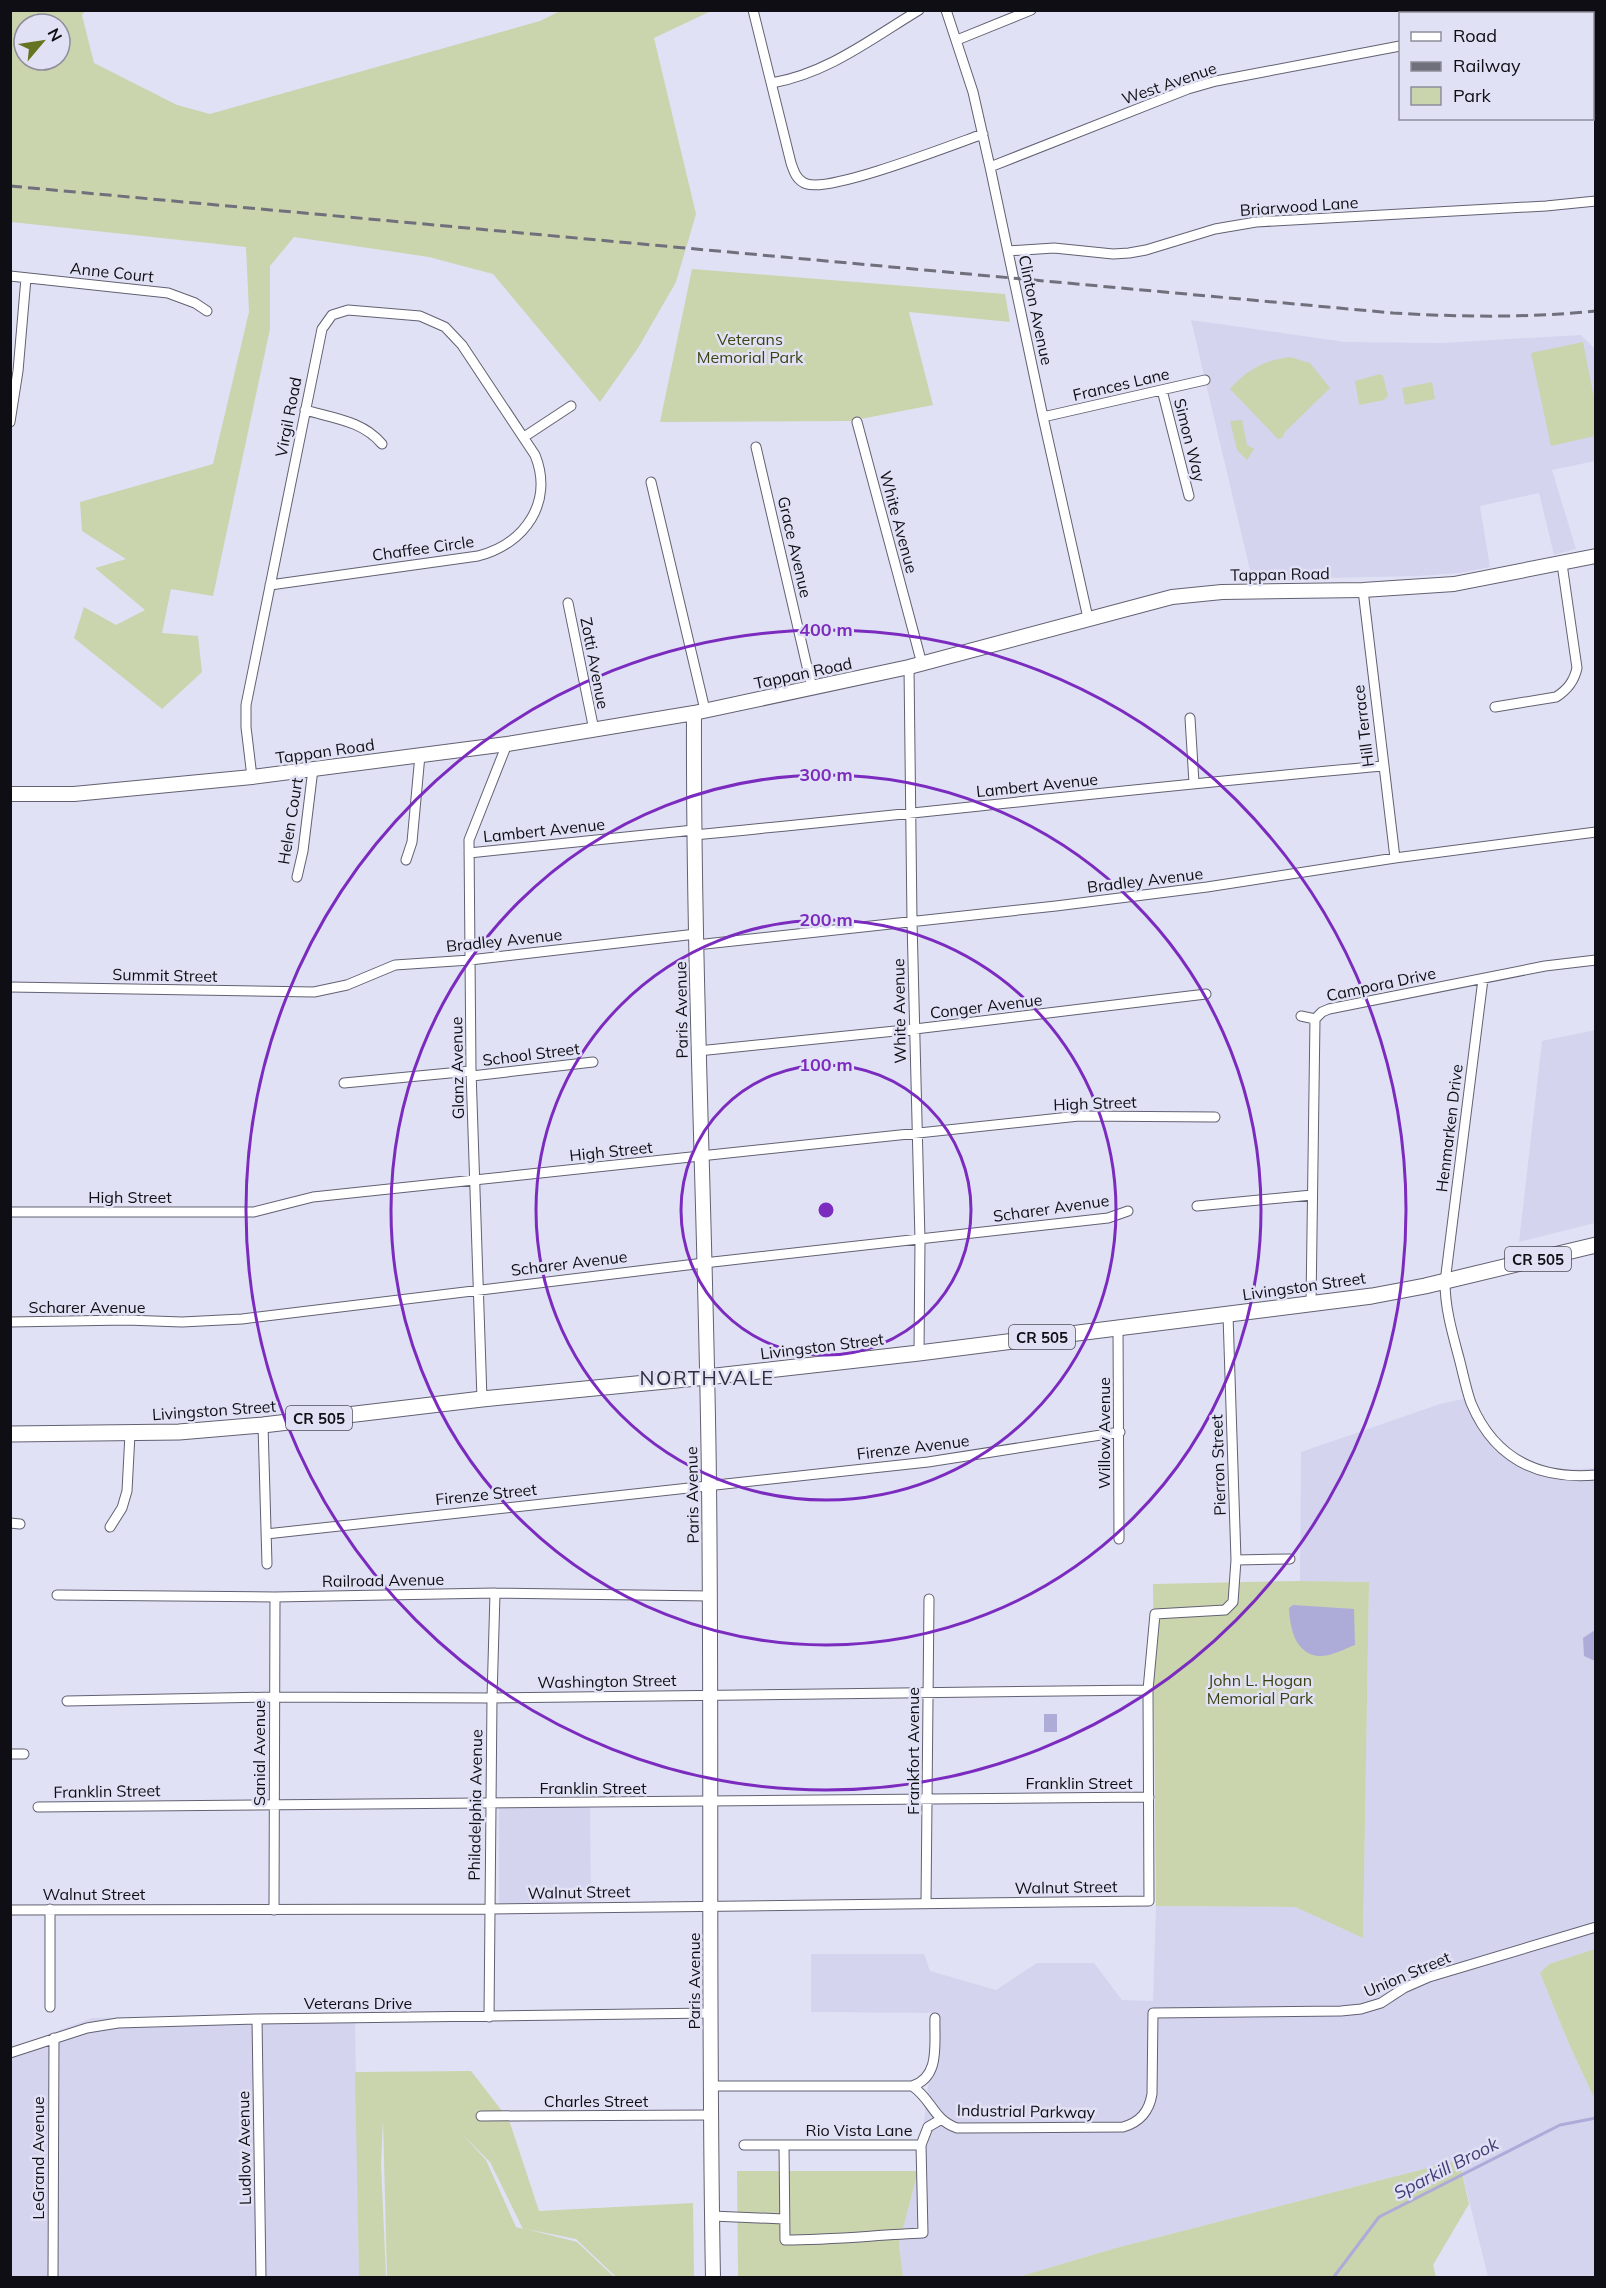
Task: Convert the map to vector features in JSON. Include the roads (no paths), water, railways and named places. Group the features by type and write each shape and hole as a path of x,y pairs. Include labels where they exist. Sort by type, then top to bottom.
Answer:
{"main road":[{"name":"Livingston Street","path":"10,1434 130,1434 263,1425 482,1399 919,1353 1372,1296 1445,1282 1596,1245"}],"street":[{"path":"753,10 794,172 798,179 807,184 818,185 846,180 983,134"},
{"path":"772,83 805,75 830,65 920,10"},
{"name":"Clinton Avenue","path":"946,10 973,92 983,134 1088,618"},
{"path":"957,40 1030,10"},
{"name":"West Avenue","path":"990,167 1207,84 1399,46"},
{"name":"Briarwood Lane","path":"1008,251 1054,248 1113,254 1129,253 1206,231 1256,222 1535,207 1596,201"},
{"name":"Anne Court","path":"10,276 168,293 188,300 207,311"},
{"path":"10,422 26,278"},
{"name":"Virgil Road","path":"252,777 246,710 322,329 332,315 348,310 420,316 433,320 454,335 524,437"},
{"name":"Frances Lane","path":"1043,417 1205,380"},
{"name":"Simon Way","path":"1162,390 1189,496"},
{"path":"524,437 571,406"},
{"path":"305,410 357,424 368,430 382,444"},
{"name":"White Avenue","path":"857,422 915,666 911,814 920,1240 919,1353"},
{"name":"Chaffee Circle","path":"270,585 478,556 504,546 516,538 532,516 541,489 540,466 524,437"},
{"name":"Grace Avenue","path":"756,447 812,688"},
{"name":"Paris Avenue","path":"651,482 700,712 694,832 709,1485 712,2277"},
{"name":"Tappan Road","path":"10,794 74,794 252,777 507,744 700,712 915,666 1155,600 1190,594 1222,592 1362,590 1454,584 1596,556"},
{"path":"1495,707 1556,697 1563,693 1575,678 1576,668 1562,564"},
{"name":"Hill Terrace","path":"1362,590 1395,858"},
{"name":"Zotti Avenue","path":"568,603 594,730"},
{"path":"1190,718 1194,783"},
{"name":"Glanz Avenue","path":"482,1399 474,1180 469,840 507,744"},
{"path":"406,860 412,842 420,754"},
{"name":"Lambert Avenue","path":"469,853 911,814 1194,783 1383,766"},
{"name":"Helen Court","path":"297,877 303,851 313,769"},
{"name":"Bradley Avenue","path":"320,992 347,986 395,965 912,921 1207,887 1395,858 1596,832"},
{"name":"Campora Drive","path":"1311,1304 1315,1019 1329,1009 1545,966 1596,960"},
{"name":"Henmarken Drive","path":"1483,979 1445,1282 1445,1302 1470,1400 1502,1450 1530,1467 1562,1476 1596,1475"},
{"name":"Summit Street","path":"10,987 320,992"},
{"name":"Conger Avenue","path":"698,1051 915,1029 1206,994"},
{"path":"1301,1016 1315,1019"},
{"name":"School Street","path":"344,1083 593,1062"},
{"name":"High Street","path":"10,1212 254,1212 312,1197 1079,1116 1215,1117"},
{"path":"1197,1206 1312,1195"},
{"name":"Scharer Avenue","path":"10,1322 212,1321 1108,1218 1128,1210"},
{"name":"Pierron Street","path":"1148,1690 1155,1614 1225,1610 1233,1602 1236,1560 1228,1315"},
{"name":"Willow Avenue","path":"1118,1327 1119,1539"},
{"path":"263,1425 267,1564"},
{"name":"Firenze Avenue","path":"709,1485 928,1462 1120,1432"},
{"path":"110,1527 122,1508 127,1491 130,1434"},
{"name":"Firenze Street","path":"266,1534 709,1485"},
{"path":"1236,1560 1290,1559"},
{"name":"Railroad Avenue","path":"57,1595 275,1597 495,1593 710,1596"},
{"name":"Philadelphia Avenue","path":"489,2017 495,1593"},
{"name":"Sanial Avenue","path":"274,1910 275,1597"},
{"name":"Frankfort Avenue","path":"926,1903 929,1599"},
{"path":"1148,1690 1149,1797"},
{"name":"Washington Street","path":"67,1701 274,1697 492,1698 1148,1690"},
{"path":"10,1754 24,1754"},
{"name":"Franklin Street","path":"38,1807 274,1803 710,1803 1149,1797"},
{"name":"Walnut Street","path":"10,1910 50,1908 489,1909 1149,1901 1149,1797"},
{"path":"50,1908 50,2007"},
{"name":"Union Street","path":"1153,2013 1361,2009 1381,2003 1404,1988 1430,1977 1596,1927"},
{"name":"Veterans Drive","path":"10,2053 87,2028 118,2023 711,2013"},
{"name":"Industrial Parkway","path":"912,2086 923,2093 940,2120 957,2128 1123,2127 1130,2125 1145,2114 1150,2106 1153,2013"},
{"path":"710,2086 912,2086 928,2077 932,2067 935,2018"},
{"name":"Ludlow Avenue","path":"257,2019 261,2277"},
{"name":"LeGrand Avenue","path":"52,2277 54,2038"},
{"name":"Charles Street","path":"481,2116 710,2115"},
{"path":"921,2145 928,2127 940,2120"},
{"path":"744,2145 783,2145"},
{"name":"Rio Vista Lane","path":"783,2145 921,2145 922,2233 834,2240 784,2240 783,2145"},
{"path":"712,2216 784,2219"}],"water":[{"path":"1293,1605 1354,1609 1355,1645 1323,1656 1310,1654 1299,1645 1295,1638 1289,1608"},
{"path":"1595,1630 1595,1661 1584,1656 1583,1638"},
{"path":"1044,1714 1057,1714 1057,1732 1044,1732"}],"waterway":[{"name":"Sparkill Brook","path":"1333,2278 1379,2217 1560,2125 1596,2118"}],"railway":[{"path":"10,186 1393,313 1494,316 1596,311"}],"district":[{"name":"NORTHVALE","path":"707,1377"}],"park label":[{"name":"Veterans Memorial Park","path":"750,348"},
{"name":"John L. Hogan Memorial Park","path":"1260,1689"}]}
